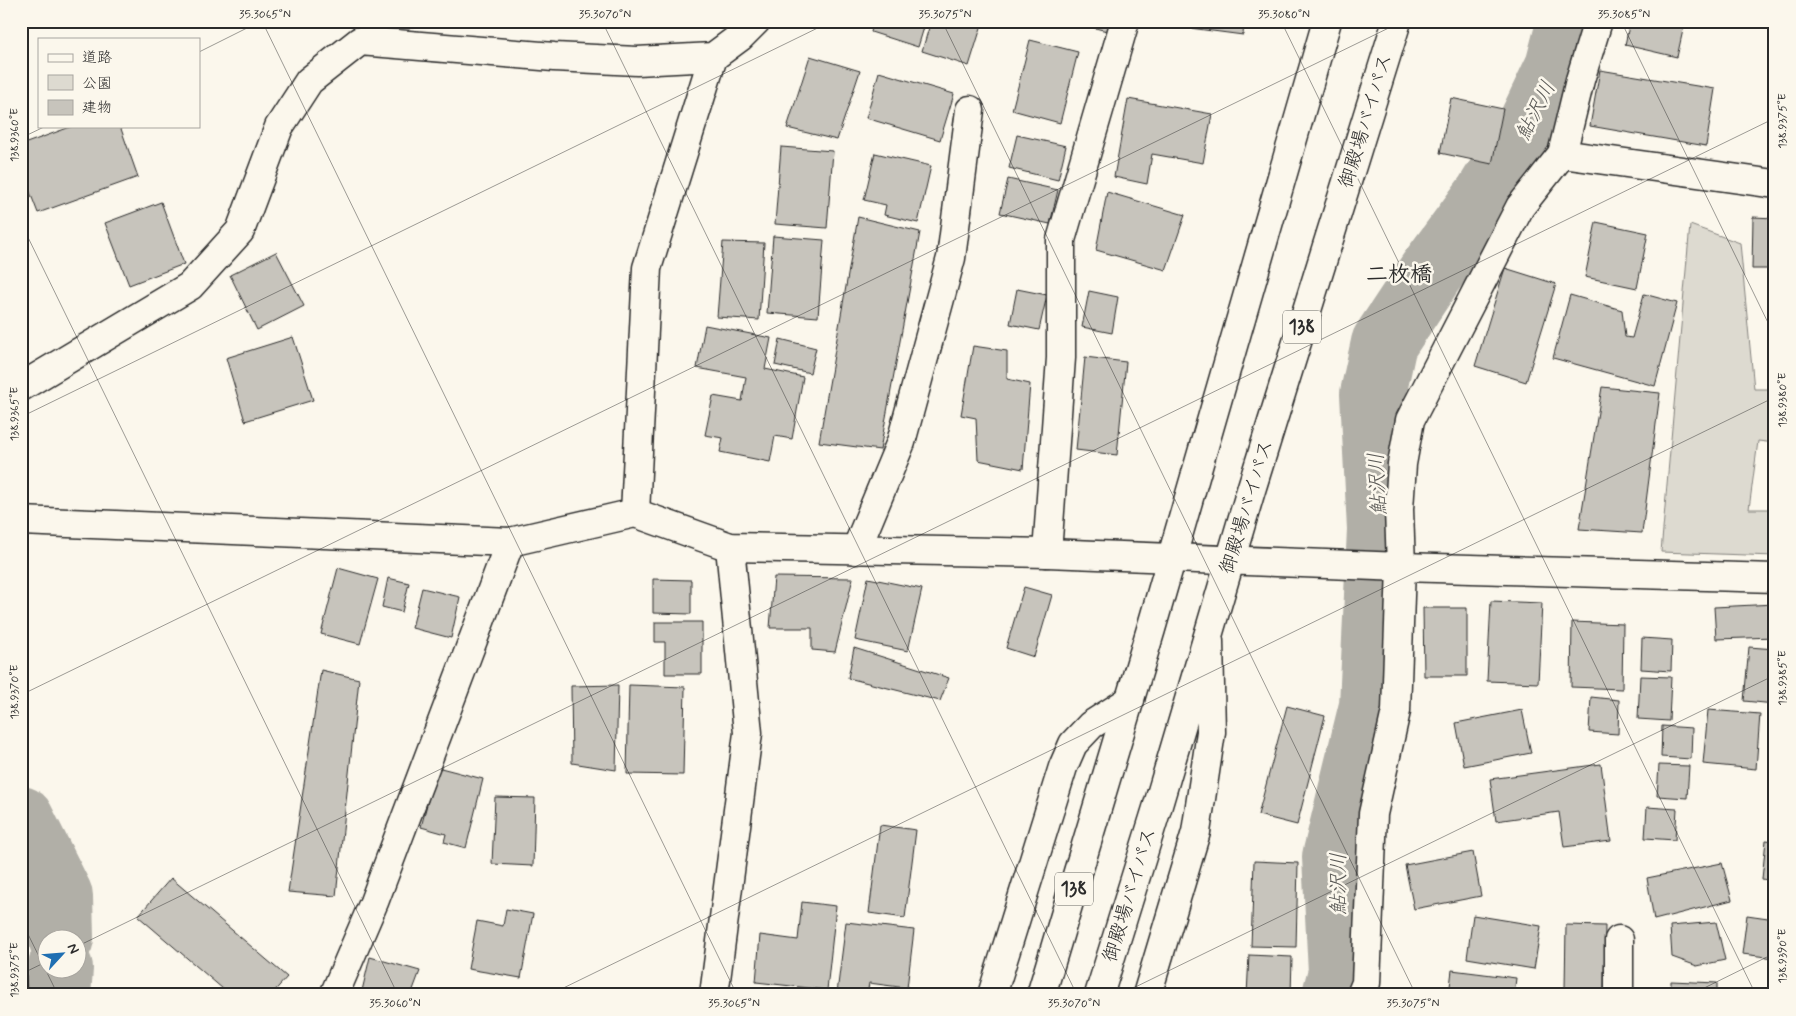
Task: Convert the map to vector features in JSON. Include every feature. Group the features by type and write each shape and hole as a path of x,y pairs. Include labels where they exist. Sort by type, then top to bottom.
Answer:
{"main road":[{"path":"21,387 190,286 240,231 279,127 309,81 360,41 554,57 637,60 713,57 740,37 756,21"},
{"path":"1047,553 1061,358 1061,240 1125,21"},
{"name":"138","path":"1041,995 1106,784 1327,21"},
{"name":"御殿場バイパス","path":"1099,995 1158,805 1230,561 1397,21"},
{"path":"1361,995 1366,983 1373,814 1396,711 1396,567 1401,473 1410,420 1520,207 1562,154 1580,80 1598,21"},
{"path":"635,513 647,268 713,57"},
{"path":"856,550 901,442 951,258 970,110"},
{"path":"1562,154 1775,184"},
{"path":"21,521 510,542 635,513 730,547 1047,553 1396,567 1775,578"},
{"path":"334,995 374,902 510,542"},
{"path":"714,995 748,733 730,547"},
{"path":"1147,995 1196,832 1211,732 1209,634"},
{"path":"992,995 1063,766 1074,744 1091,725 1130,700"},
{"path":"1619,940 1619,995"}],"green space":[{"path":"1690,225 1740,243 1754,389 1775,389 1775,443 1758,441 1749,509 1775,509 1775,556 1661,552"}],"building":[{"path":"874,21 926,21 918,47 871,32"},
{"path":"931,21 983,21 969,66 922,51"},
{"path":"1068,21 1109,21 1107,31"},
{"path":"1168,21 1244,21 1243,35 1167,25"},
{"path":"1630,21 1685,21 1677,57 1625,45"},
{"path":"1030,40 1078,52 1060,123 1012,110"},
{"path":"810,56 860,71 837,140 787,128"},
{"path":"1600,70 1715,89 1706,146 1590,126"},
{"path":"879,72 954,94 940,140 866,118"},
{"path":"1451,98 1503,109 1492,164 1440,153"},
{"path":"1128,99 1212,114 1203,163 1152,154 1147,184 1114,177"},
{"path":"68,128 121,128 138,177 38,213 21,169 21,145"},
{"path":"1017,135 1066,146 1058,180 1009,168"},
{"path":"781,147 833,151 827,228 775,224"},
{"path":"875,153 931,166 918,223 884,215 886,205 864,200"},
{"path":"1008,179 1058,190 1050,224 1000,213"},
{"path":"1107,192 1185,215 1166,270 1096,250"},
{"path":"161,202 184,264 129,285 105,223"},
{"path":"858,217 920,232 880,450 819,442"},
{"path":"1753,217 1775,218 1775,269 1752,269"},
{"path":"1596,222 1648,233 1637,288 1585,277"},
{"path":"773,236 824,240 818,317 767,313"},
{"path":"723,242 764,243 759,320 717,317"},
{"path":"276,252 304,306 257,330 230,275"},
{"path":"1505,268 1556,284 1526,382 1475,366"},
{"path":"1017,289 1047,295 1039,330 1010,324"},
{"path":"1769,289 1775,289 1775,341 1768,341"},
{"path":"1089,291 1118,297 1112,333 1082,327"},
{"path":"1644,294 1677,303 1655,386 1553,358 1570,295 1622,310 1625,337 1632,338"},
{"path":"705,325 771,338 765,369 803,377 792,439 775,436 770,462 720,452 723,438 705,435 713,396 742,401 746,377 697,368"},
{"path":"293,337 313,400 245,421 226,358"},
{"path":"780,339 816,348 810,373 775,365"},
{"path":"973,346 1007,351 1007,379 1030,384 1023,469 978,460 976,418 961,415"},
{"path":"1085,357 1126,362 1117,455 1076,450"},
{"path":"1602,387 1660,393 1642,533 1579,529"},
{"path":"338,568 378,579 360,644 321,634"},
{"path":"774,577 853,578 835,652 812,650 812,628 770,628"},
{"path":"388,578 409,583 402,612 382,607"},
{"path":"868,578 922,589 908,651 855,640"},
{"path":"653,579 691,580 691,614 653,613"},
{"path":"1024,587 1052,595 1034,657 1006,648"},
{"path":"422,588 460,597 451,638 412,628"},
{"path":"1491,601 1542,603 1538,683 1487,681"},
{"path":"1775,604 1775,637 1716,639 1714,607"},
{"path":"1423,608 1467,608 1467,676 1424,676"},
{"path":"655,622 702,622 702,674 665,674 665,642 655,642"},
{"path":"1572,622 1623,624 1622,689 1571,687"},
{"path":"1642,638 1672,640 1671,671 1641,669"},
{"path":"1749,647 1775,649 1775,704 1744,701"},
{"path":"854,648 949,678 940,701 848,678"},
{"path":"321,670 359,679 336,896 288,892"},
{"path":"1640,676 1671,677 1669,721 1638,719"},
{"path":"618,685 616,770 572,763 571,686"},
{"path":"629,685 685,687 683,775 627,774"},
{"path":"1591,697 1619,700 1618,734 1589,732"},
{"path":"1287,706 1325,716 1297,825 1258,815"},
{"path":"1522,710 1531,753 1464,766 1456,723"},
{"path":"1708,710 1760,714 1756,769 1703,764"},
{"path":"1662,726 1692,728 1691,759 1661,757"},
{"path":"1601,764 1611,841 1564,847 1559,812 1496,821 1490,779"},
{"path":"1659,765 1689,766 1687,798 1657,796"},
{"path":"437,767 483,779 466,848 444,842 446,834 421,827"},
{"path":"495,797 535,798 533,866 492,864"},
{"path":"1647,807 1677,809 1675,840 1645,838"},
{"path":"880,825 916,830 905,918 869,913"},
{"path":"1766,840 1775,841 1775,881 1762,879"},
{"path":"1473,852 1481,896 1414,909 1405,865"},
{"path":"1254,861 1298,863 1296,947 1251,946"},
{"path":"1722,863 1732,900 1654,920 1647,878"},
{"path":"171,878 287,977 271,995 230,995 138,916"},
{"path":"802,902 836,906 827,990 756,982 760,935 798,940"},
{"path":"506,909 533,914 521,978 468,969 477,921 503,926"},
{"path":"1473,915 1541,926 1534,969 1467,958"},
{"path":"1747,915 1775,919 1775,958 1742,954"},
{"path":"846,922 914,930 907,988 869,983 867,995 837,993"},
{"path":"1716,922 1725,960 1697,966 1672,957 1670,926"},
{"path":"1566,925 1605,926 1604,990 1565,989"},
{"path":"21,945 25,945 27,995 21,995"},
{"path":"1249,955 1292,957 1291,995 1247,995"},
{"path":"370,957 420,971 411,995 361,995"},
{"path":"1452,970 1516,978 1514,995 1449,995"},
{"path":"1671,981 1717,983 1717,995 1671,995"}],"waterway":[{"name":"鮎沢川","path":"1335,995 1341,972 1335,857 1372,706 1380,529 1373,394 1384,343 1431,272 1487,196 1529,128 1558,67 1570,21"},
{"path":"21,819 60,896 61,928"},
{"path":"58,995 59,978"}],"district":[{"name":"二枚橋","path":"1399,275"}]}
